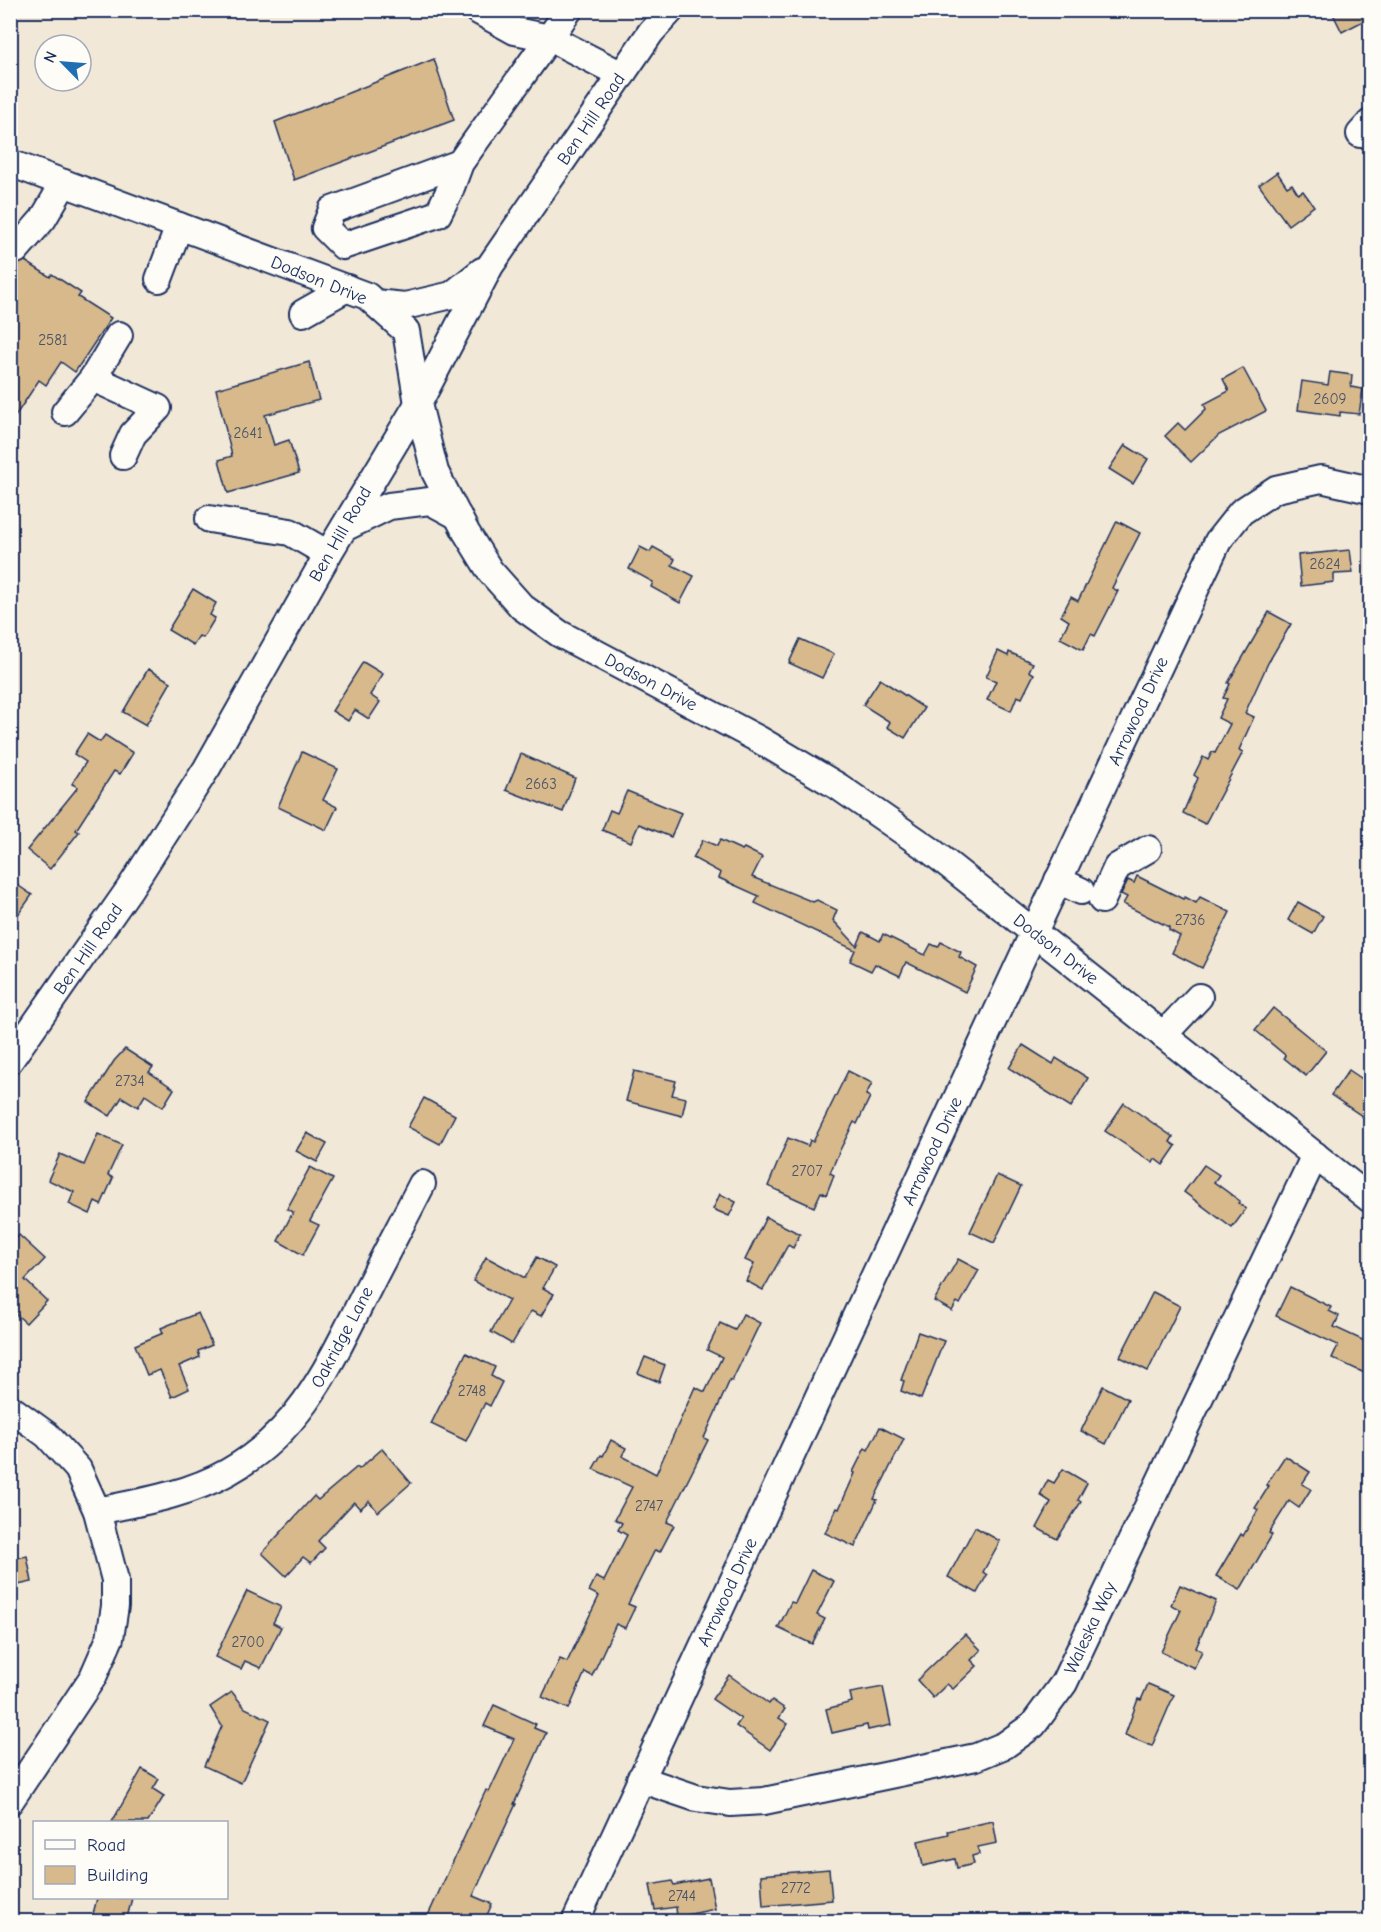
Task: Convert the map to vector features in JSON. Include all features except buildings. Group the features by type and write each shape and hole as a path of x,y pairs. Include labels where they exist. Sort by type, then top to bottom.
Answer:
{"street":[{"path":"477,10 515,31 550,38 622,75"},
{"path":"460,163 332,210 325,228 343,246 438,214 460,163 569,10"},
{"name":"Ben Hill Road","path":"10,1060 130,888 207,768 328,554 418,404 490,266 651,32 671,10"},
{"name":"Dodson Drive","path":"10,163 367,296 406,331 418,404 435,472 490,571 522,607 560,634 758,739 839,787 930,850 1371,1199"},
{"path":"10,250 16,250 43,219 64,183"},
{"path":"159,279 179,226"},
{"path":"375,303 405,306 452,295 490,266"},
{"path":"303,313 347,288"},
{"path":"65,412 93,378 119,335"},
{"path":"93,378 158,408 133,434 123,456"},
{"name":"Arrowood Drive","path":"575,1922 1034,932 1080,890 1218,542 1241,512 1276,489 1321,479 1371,489"},
{"path":"344,528 389,506 430,501 458,516"},
{"path":"209,519 290,531 328,554"},
{"path":"1080,890 1148,849"},
{"path":"1163,1035 1198,997"},
{"name":"Waleska Way","path":"640,1779 696,1798 730,1803 764,1801 976,1757 1005,1745 1033,1725 1064,1683 1315,1155"},
{"name":"Oakridge Lane","path":"97,1511 164,1497 202,1484 228,1472 265,1445 282,1429 323,1376 422,1184"},
{"path":"10,1408 47,1435 78,1469 97,1511 115,1580 116,1606 110,1638 93,1677 10,1801"}]}
